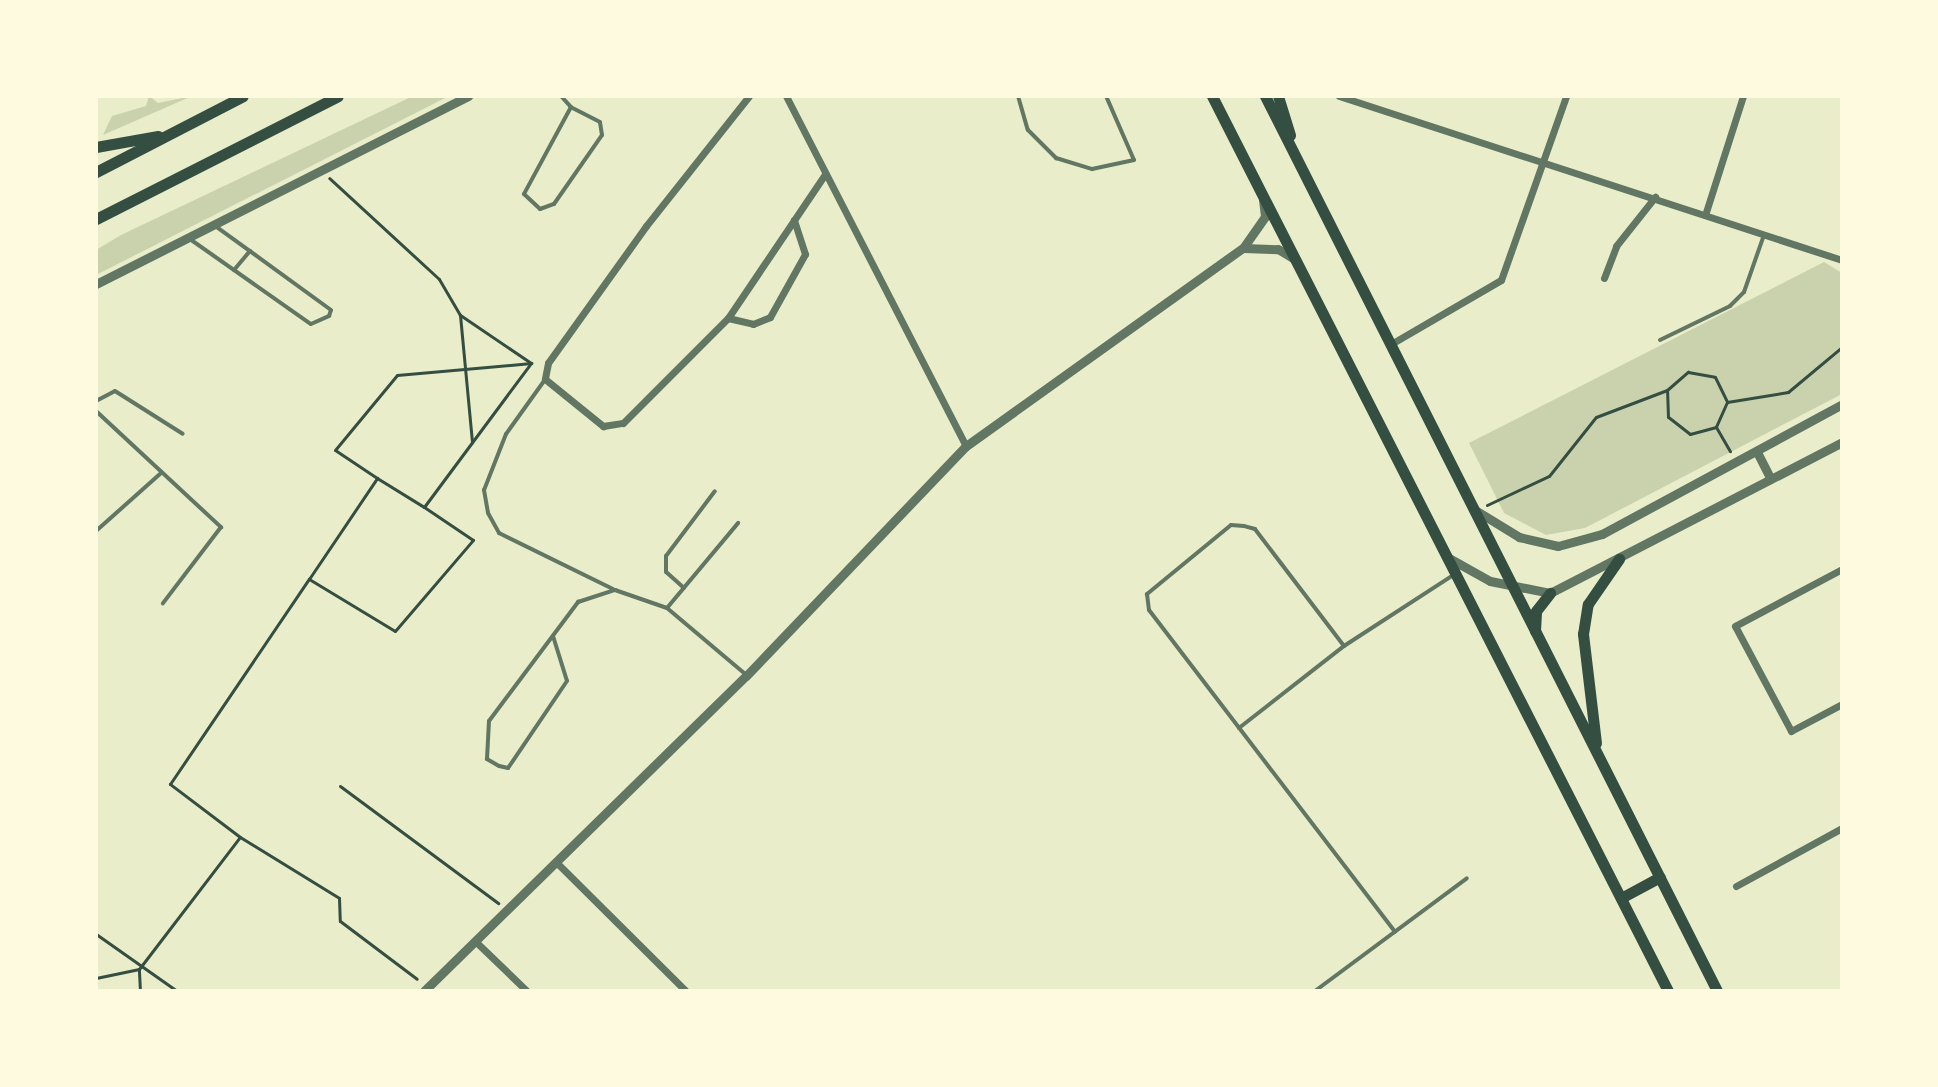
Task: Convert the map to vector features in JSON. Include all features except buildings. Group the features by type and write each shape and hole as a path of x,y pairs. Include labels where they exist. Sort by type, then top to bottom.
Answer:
{"main road":[{"path":"96,172 243,96"},
{"path":"96,219 338,96"},
{"path":"1212,96 1668,991"},
{"path":"1265,96 1717,991"},
{"path":"1278,96 1302,169"},
{"path":"96,147 171,134"},
{"path":"1597,752 1583,634 1588,604 1619,559"},
{"path":"1535,632 1536,611 1550,593"},
{"path":"1621,898 1660,877"}],"street":[{"path":"96,284 468,96"},
{"path":"749,96 646,226 548,363 545,379 614,428 728,318 825,174"},
{"path":"786,96 966,446"},
{"path":"1339,96 1706,212 1842,260"},
{"path":"1391,344 1501,280 1545,163 1566,96"},
{"path":"1706,212 1743,96"},
{"path":"426,989 746,676 966,446 1243,248 1265,216 1262,194"},
{"path":"1604,278 1616,246 1655,197"},
{"path":"728,318 753,324 770,317 805,254 794,220"},
{"path":"1243,248 1278,249 1296,260"},
{"path":"1475,510 1519,537 1558,546 1602,534 1842,404"},
{"path":"1447,557 1513,587 1550,593 1842,442"},
{"path":"1757,452 1771,479"},
{"path":"1842,569 1735,626 1791,731 1842,704"},
{"path":"1736,886 1842,828"},
{"path":"556,862 686,991"},
{"path":"475,941 527,991"}],"lane":[{"path":"561,96 571,107 600,122 602,135 554,204 540,209 524,194 571,107"},
{"path":"1018,96 1028,130 1056,158 1092,169 1134,160 1106,96"},
{"path":"186,237 311,324 329,316 331,310 212,223"},
{"path":"1660,340 1730,306 1752,275 1765,233"},
{"path":"234,270 250,251"},
{"path":"545,379 506,434 484,490 488,513 499,533 615,590 667,608 746,676"},
{"path":"96,401 115,391 183,434"},
{"path":"96,411 160,474 221,527 163,603"},
{"path":"96,531 160,474"},
{"path":"684,588 663,564 715,491"},
{"path":"667,608 738,523"},
{"path":"1344,646 1255,529 1231,525 1154,582 1149,610 1395,932"},
{"path":"1239,728 1344,646 1456,573"},
{"path":"553,636 567,681 508,768 499,766 487,759 489,721 578,602 615,590"},
{"path":"1315,991 1467,878"}],"path":[{"path":"321,169 439,279 460,315 472,442"},
{"path":"460,315 531,363"},
{"path":"1727,402 1788,392 1842,347"},
{"path":"309,579 395,631 473,540 335,450 397,375 531,363"},
{"path":"424,507 531,363"},
{"path":"1475,510 1549,476 1596,417 1667,390 1688,372 1715,377 1727,402 1716,427"},
{"path":"1667,390 1668,417 1690,434 1716,427"},
{"path":"1716,427 1737,463"},
{"path":"377,478 170,784 240,837 339,898 340,921 426,989"},
{"path":"340,786 507,910"},
{"path":"140,991 139,969 240,837"},
{"path":"96,934 139,969 177,991"},
{"path":"96,978 139,969"}],"green space":[{"path":"149,96 158,103 192,96 103,135 112,116 146,106"},
{"path":"413,96 449,96 96,275 96,250 121,235"},
{"path":"1824,262 1842,273 1842,394 1585,528 1546,535 1504,513 1469,443"}]}
